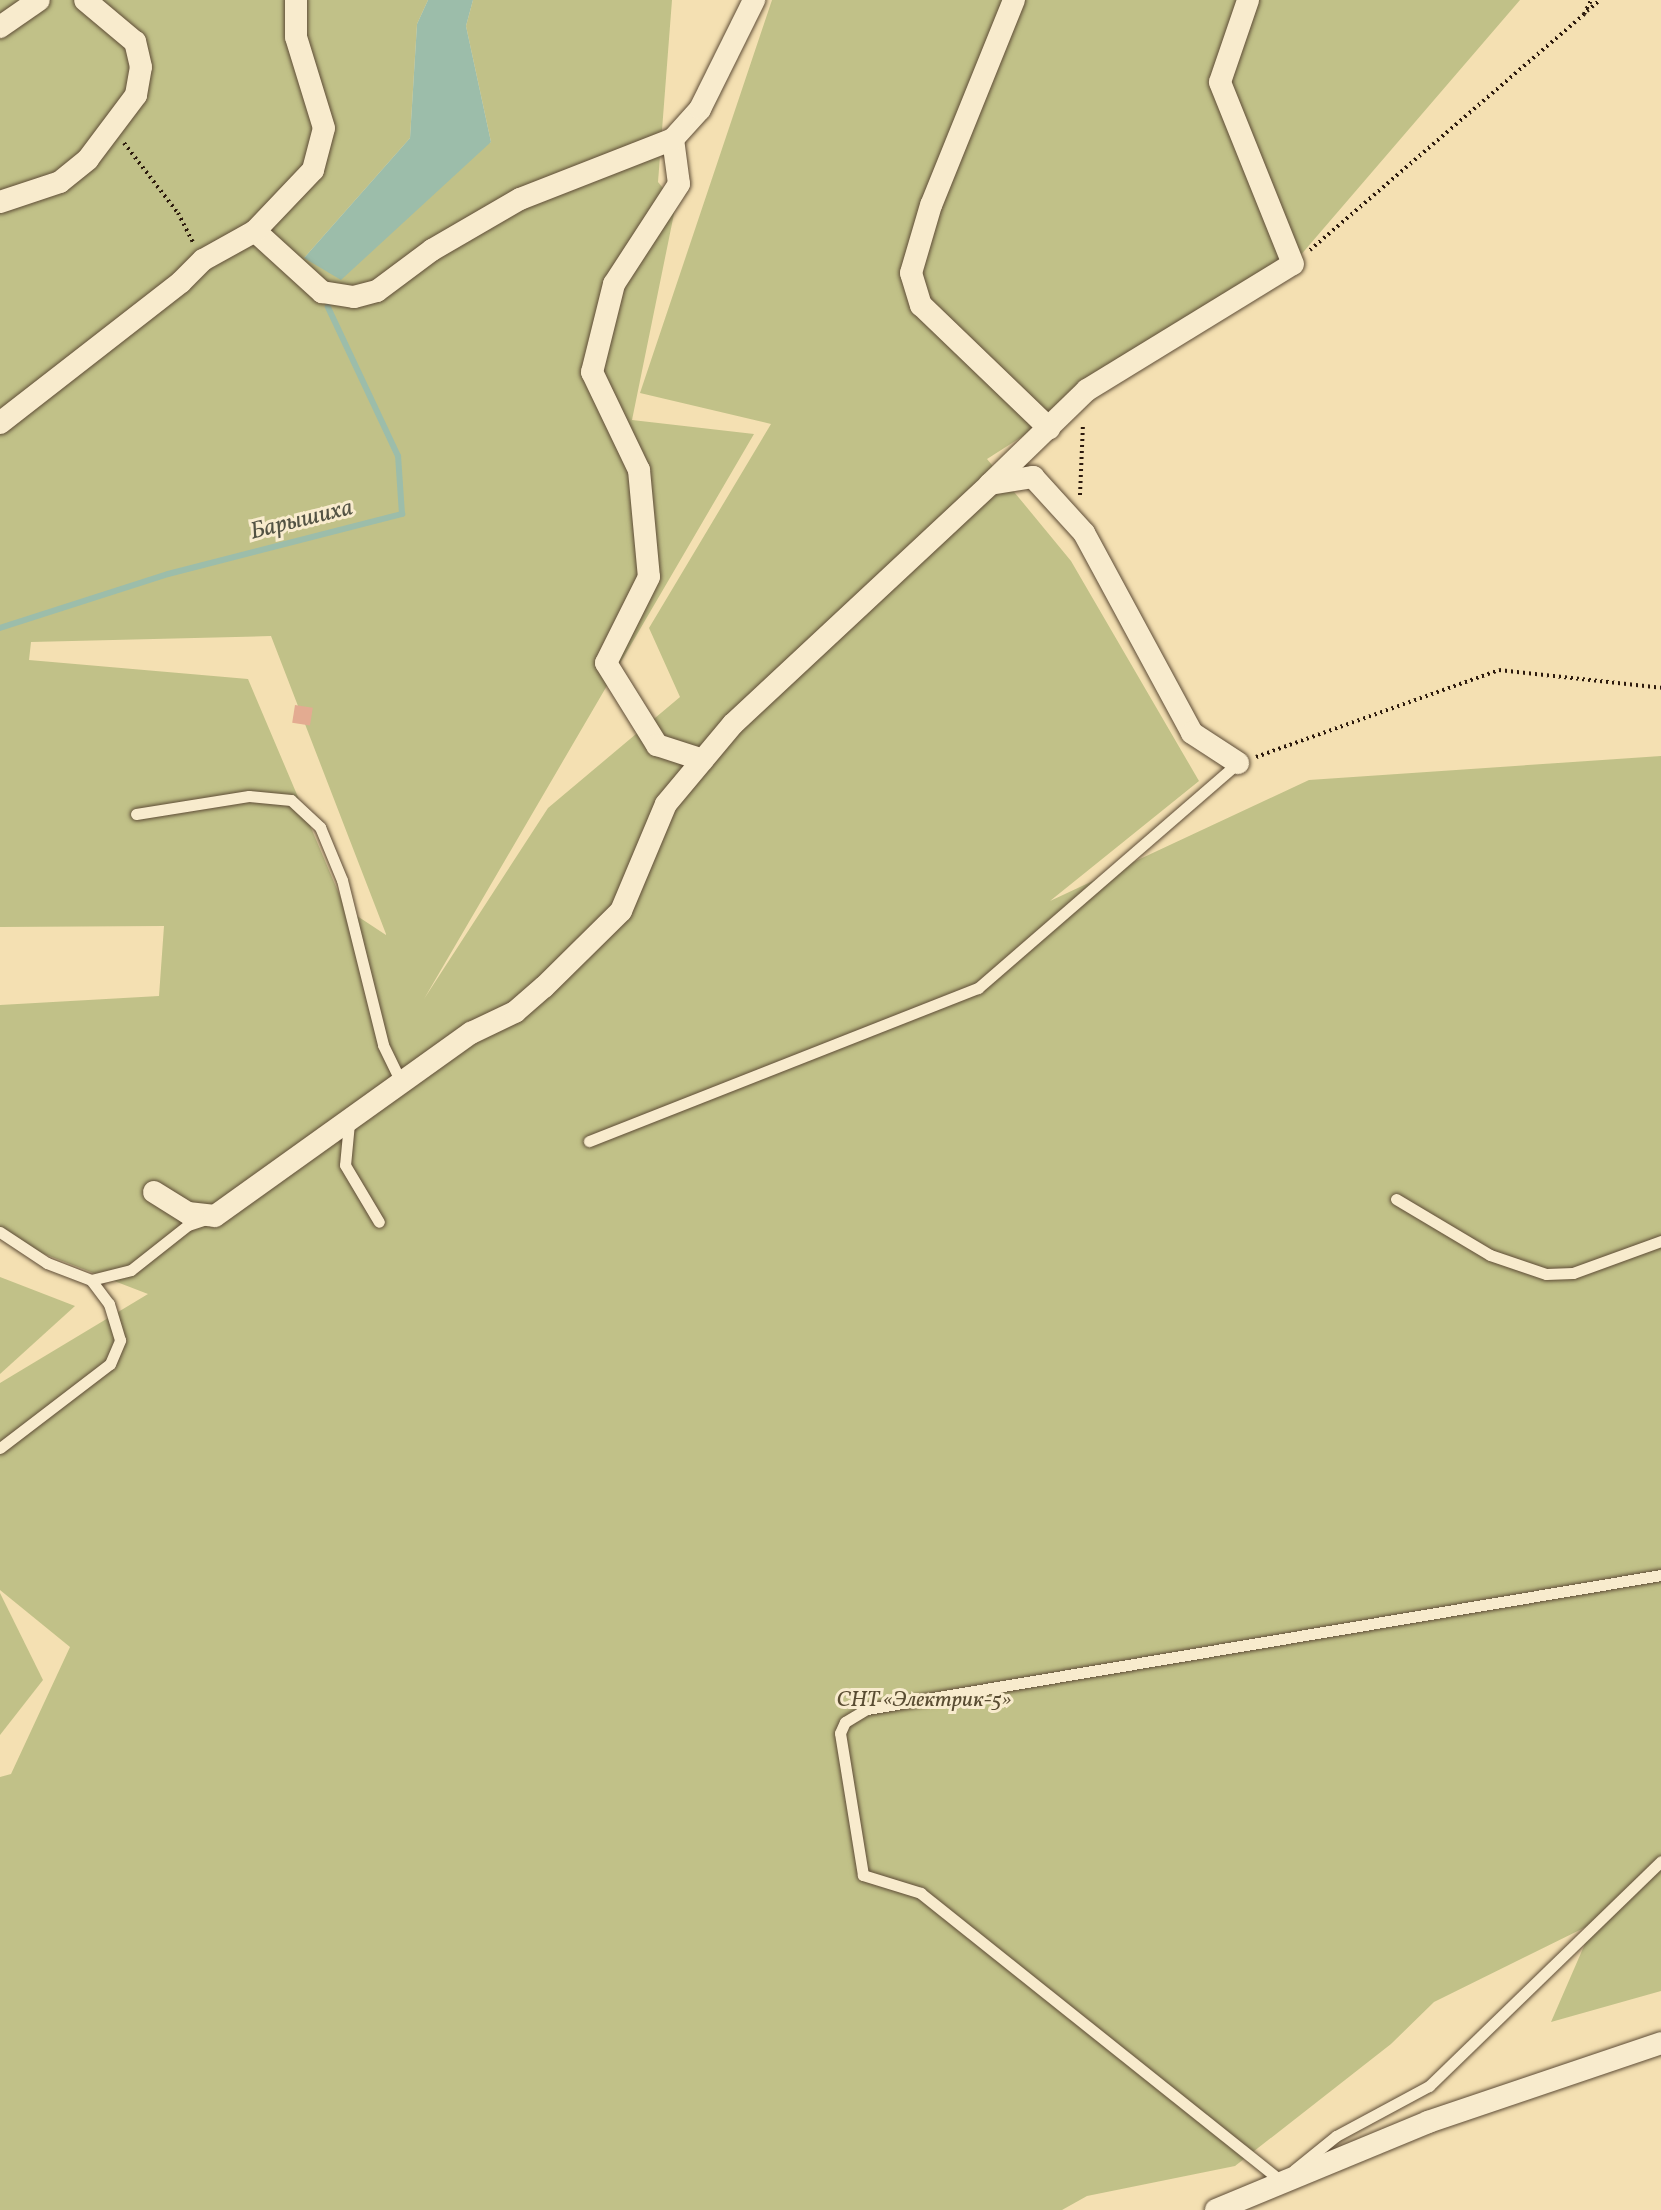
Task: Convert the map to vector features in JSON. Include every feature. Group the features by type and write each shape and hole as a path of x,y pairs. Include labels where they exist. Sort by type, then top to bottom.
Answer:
{"street":[{"path":"0,27 39,0"},
{"path":"0,202 60,182 113,130 136,95 139,53 135,42 85,0"},
{"path":"0,423 181,282 203,260 255,231 313,170 322,147 324,128 296,37 296,0"},
{"path":"255,231 322,292 354,297 377,291 432,250 520,199 673,139 700,109 754,0"},
{"path":"1014,0 931,205 911,273 921,305 1041,435"},
{"path":"154,1192 188,1213 215,1216 471,1033 515,1012 621,911 666,804 733,724 1087,390 1293,264 1220,82 1248,0"},
{"path":"673,139 679,184 614,284 592,372 639,470 649,577 606,663 657,745 703,760"},
{"path":"1033,477 1041,435"},
{"path":"1033,477 1084,533 1192,733 1238,763"},
{"path":"990,484 1033,477"},
{"path":"1216,2210 1428,2122 1661,2043"}],"lane":[{"path":"589,1141 978,988 1238,763"},
{"path":"136,814 249,796 291,800 320,827 342,880 383,1045 401,1082"},
{"path":"349,1123 345,1165 379,1222"},
{"path":"1396,1199 1490,1255 1546,1274 1573,1273 1661,1241"},
{"path":"91,1280 131,1270 188,1225 215,1216"},
{"path":"0,1232 47,1263 91,1280 109,1304 120,1340 110,1364 0,1448"},
{"path":"1661,1575 867,1709 845,1722 840,1733 863,1875 921,1893 1279,2182 1336,2136 1429,2086 1661,1861"}],"path":[{"path":"1584,14 1591,0"},
{"path":"1293,264 1600,0"},
{"path":"113,130 178,213 203,260"},
{"path":"1084,533 1079,493 1087,390"},
{"path":"1238,763 1499,670 1661,688"}],"green space":[{"name":"СНТ «Электрик-5»","path":"0,0 428,0 417,24 410,138 304,258 491,142 466,26 473,0 672,0 658,182 676,204 632,420 754,434 424,999 548,808 680,697 649,628 771,424 640,393 772,0 1520,0 1293,264 987,459 1071,561 1199,781 1050,901 1309,780 1661,756 1661,1991 1551,2022 1594,1923 1434,2002 1391,2044 1235,2166 1087,2196 1062,2210 0,2210 0,1777 11,1774 70,1647 0,1590 0,1383 148,1294 0,1237 0,1005 159,996 164,926 0,927","holes":["271,636 386,935 345,908 248,679 29,660 31,642"]},
{"path":"0,1277 75,1306 0,1374"},
{"path":"0,1593 43,1680 0,1735"}],"shaded area":[{"path":"428,0 473,0 466,26 491,142 341,280 304,258 410,138 417,24"}],"building":[{"path":"295,705 313,708 310,726 292,723"}],"waterway":[{"name":"Барышиха","path":"0,628 168,574 402,514 398,456 328,307"}]}
